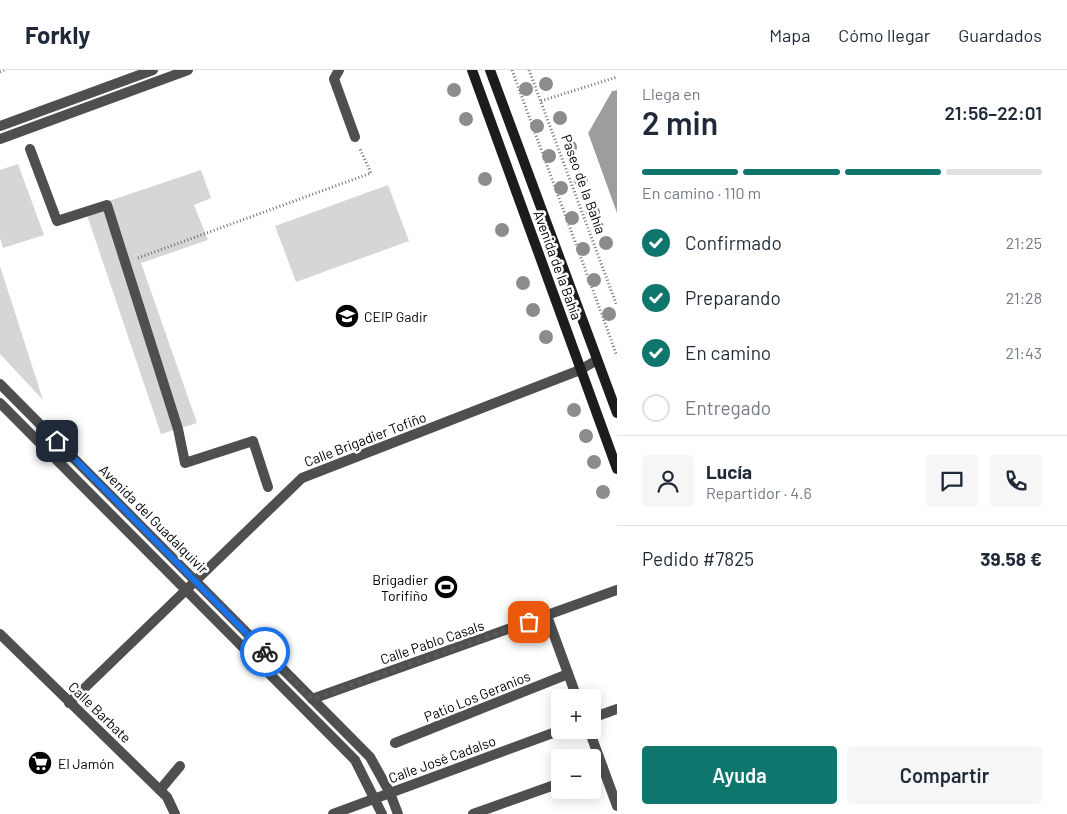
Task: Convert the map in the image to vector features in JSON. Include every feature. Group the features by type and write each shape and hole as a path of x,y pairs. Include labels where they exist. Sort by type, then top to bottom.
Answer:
{"main road":[{"name":"Avenida de la Bahía","path":"472,70 617,469"},
{"name":"Avenida de la Bahía","path":"490,70 617,413"}],"street":[{"path":"0,126 153,70"},
{"path":"0,139 188,70"},
{"path":"339,70 334,79 355,137"},
{"path":"30,149 57,220 107,205 178,429 186,463 253,441 268,487"},
{"name":"Calle Brigadier Tofiño","path":"69,702 302,478 580,370 597,360"},
{"name":"Avenida del Guadalquivir","path":"0,384 370,757 390,793 398,814"},
{"name":"Avenida del Guadalquivir","path":"0,403 355,760 382,814"},
{"name":"Calle Pablo Casals","path":"312,699 617,590"},
{"path":"547,616 574,689"},
{"name":"Calle Barbate","path":"0,634 167,796 175,814"},
{"name":"Patio Los Geranios","path":"395,742 568,674"},
{"path":"601,715 617,709"},
{"name":"Calle José Cadalso","path":"333,814 551,734"},
{"path":"592,739 617,806"},
{"path":"160,790 180,766"},
{"path":"473,814 551,786"}],"path":[{"path":"0,72 4,70"},
{"path":"512,70 617,356"},
{"name":"Paseo de la Bahía","path":"530,70 617,306"},
{"path":"541,101 617,76"},
{"path":"125,262 371,173 355,137"}],"shaded area":[{"path":"617,90 617,213 588,133 612,91"},
{"path":"18,164 44,235 3,248 0,238 0,170"},
{"path":"201,170 211,198 194,205 208,240 141,263 197,423 161,434 85,209"},
{"path":"388,185 409,241 296,282 275,226"},
{"path":"0,266 43,400 0,354"}],"pier":[{"path":"617,87 617,90 612,91 588,133 617,215 585,133 610,90"}],"way so far":[{"path":"265,652 312,699 529,622"}],"place":[{"name":"CEIP Gadir","path":"347,316"},
{"name":"Brigadier Torifiño","path":"446,587"},
{"name":"El Jamón","path":"40,763"}],"route":[{"path":"57,441 265,652"}]}
